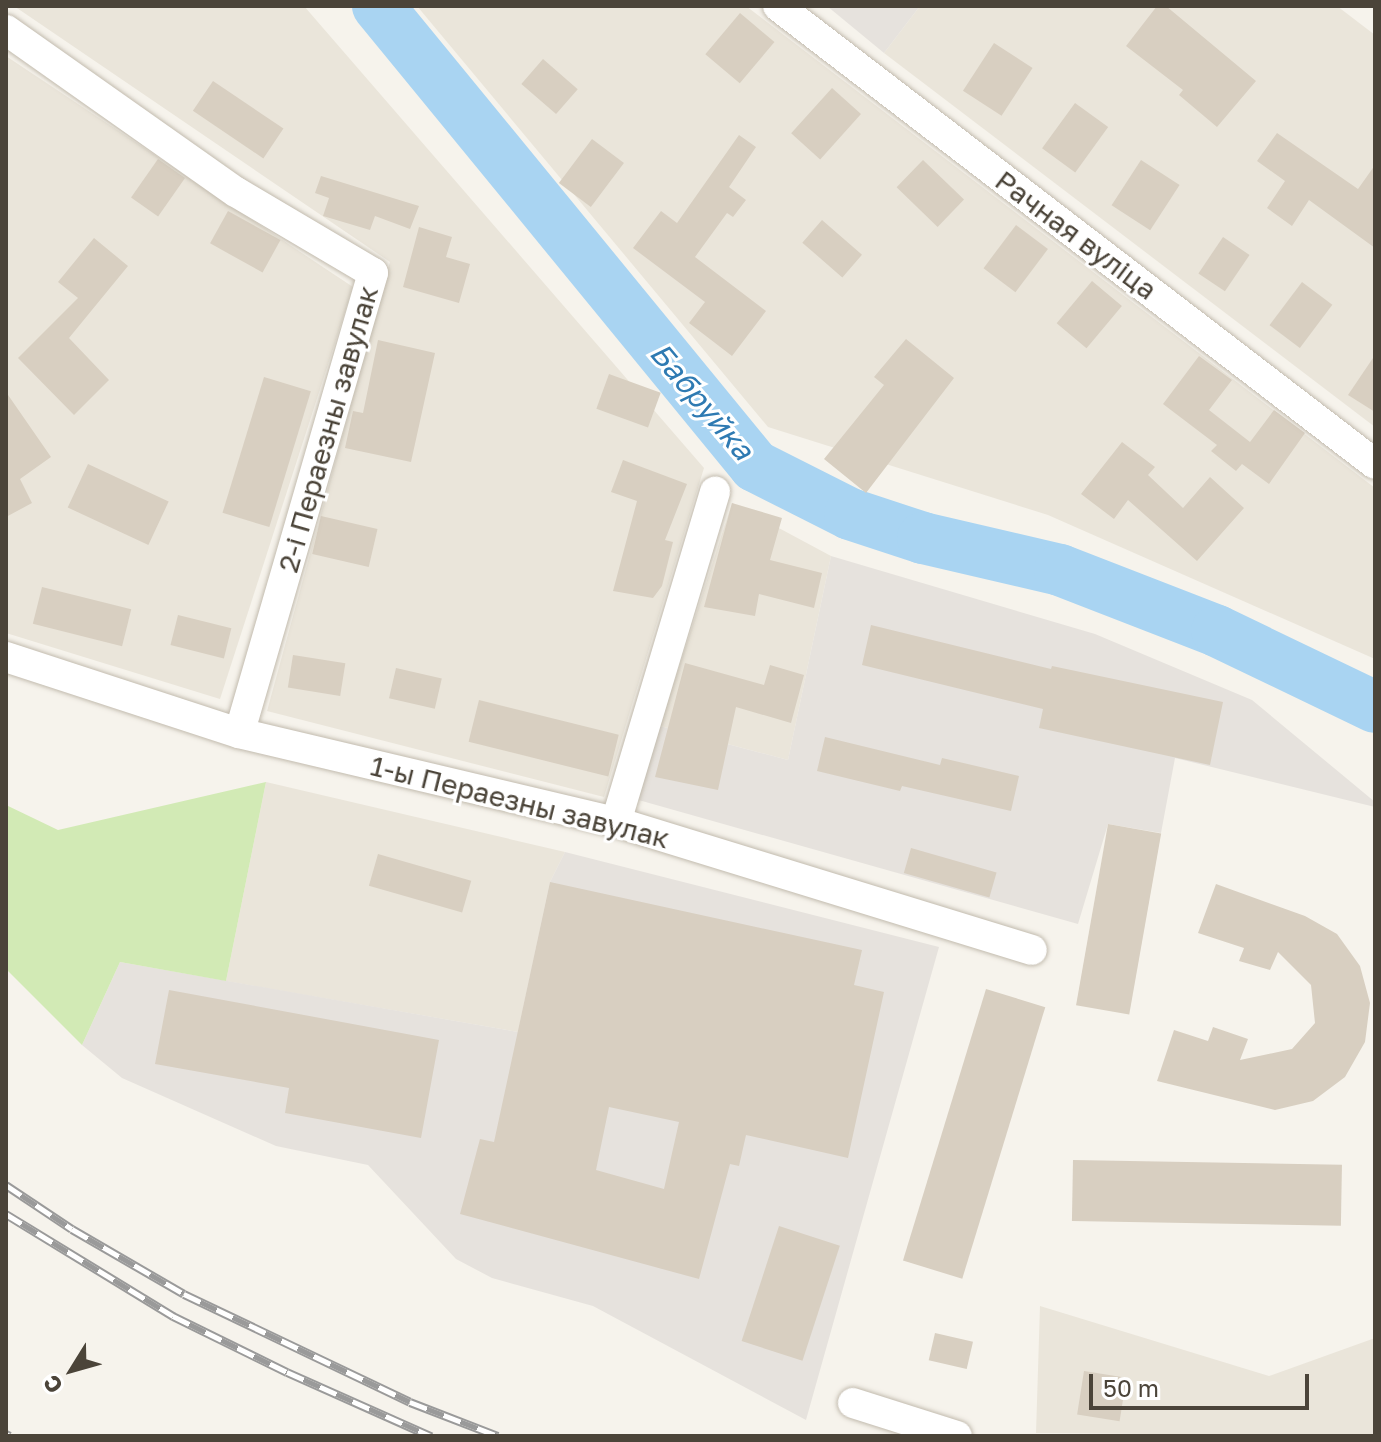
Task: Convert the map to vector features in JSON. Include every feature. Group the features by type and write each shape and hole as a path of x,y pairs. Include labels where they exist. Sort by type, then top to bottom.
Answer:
{"street":[{"name":"Рачная вуліца","path":"778,6 1375,464"},
{"name":"2-і Пераезны завулак","path":"6,30 236,192 373,273 239,733"},
{"path":"616,822 715,491"},
{"name":"1-ы Пераезны завулак","path":"6,657 239,733 616,822 1032,950"},
{"path":"853,1403 957,1436"}],"shaded area":[{"path":"14,6 304,6 704,468 604,797 267,711 390,262"},
{"path":"417,6 746,6 1375,488 1375,659 1048,515 768,427"},
{"path":"827,6 920,6 884,53"},
{"path":"920,6 1337,6 1375,35 1375,427 884,53"},
{"path":"6,56 353,287 220,699 6,633"},
{"path":"732,503 831,556 788,760 660,726"},
{"path":"831,556 1095,634 1252,700 1375,802 1375,807 1175,758 1161,833 1108,824 1078,924 635,799 660,726 788,760"},
{"path":"266,782 565,852 550,882 518,1032 226,981"},
{"path":"565,852 939,947 806,1420 593,1306 492,1278 456,1259 368,1165 276,1146 122,1078 82,1045 120,962 518,1032 550,882"},
{"path":"1040,1306 1269,1376 1375,1338 1375,1436 1036,1433"}],"green space":[{"path":"266,782 226,981 120,962 82,1045 6,969 6,805 58,830"}],"building":[{"path":"1157,6 1166,6 1256,81 1217,127 1179,95 1183,90 1126,46"},
{"path":"740,13 774,42 740,83 705,54"},
{"path":"994,43 1033,68 1002,116 963,91"},
{"path":"543,59 578,89 556,114 521,84"},
{"path":"213,81 283,129 263,158 193,111"},
{"path":"832,88 861,114 820,159 791,133"},
{"path":"1075,103 1108,127 1075,172 1042,148"},
{"path":"1277,133 1358,189 1375,165 1375,248 1309,200 1292,226 1267,208 1285,181 1257,161"},
{"path":"739,135 756,147 729,187 746,200 733,217 727,213 695,257 766,311 732,356 689,323 705,302 633,248 661,211 677,223"},
{"path":"592,139 624,163 591,207 559,183"},
{"path":"158,159 185,178 158,216 131,198"},
{"path":"923,160 964,200 938,227 897,187"},
{"path":"1141,160 1180,185 1150,230 1112,205"},
{"path":"321,176 419,206 410,229 375,216 370,230 323,216 329,198 315,193"},
{"path":"228,211 280,240 263,272 210,243"},
{"path":"822,220 862,255 842,277 802,243"},
{"path":"1016,225 1048,249 1015,292 984,268"},
{"path":"419,227 452,237 446,257 470,264 459,303 403,287"},
{"path":"1223,237 1250,255 1225,291 1198,273"},
{"path":"94,238 128,266 69,338 109,380 74,415 18,358 78,298 58,282"},
{"path":"1092,281 1122,306 1087,348 1057,323"},
{"path":"1302,282 1332,305 1300,348 1270,325"},
{"path":"906,339 954,378 866,493 824,459 884,385 874,377"},
{"path":"378,340 435,353 411,462 345,448 353,411 363,413"},
{"path":"1375,355 1375,412 1348,395"},
{"path":"1199,356 1232,380 1209,410 1250,442 1274,410 1305,433 1269,484 1242,464 1236,471 1211,451 1217,445 1163,404"},
{"path":"609,374 661,393 648,428 596,409"},
{"path":"264,377 311,391 269,527 222,513"},
{"path":"6,392 51,457 20,479 32,503 6,517"},
{"path":"1122,442 1155,467 1148,475 1183,508 1210,477 1244,508 1197,561 1128,500 1114,519 1081,494"},
{"path":"623,460 687,484 665,540 673,542 662,586 653,598 613,591 637,501 611,492"},
{"path":"88,464 169,502 148,545 68,508"},
{"path":"732,503 782,518 770,560 822,573 814,608 759,594 755,616 704,607"},
{"path":"321,516 378,529 369,567 312,554"},
{"path":"42,587 131,609 122,646 33,624"},
{"path":"178,615 231,628 224,658 171,645"},
{"path":"871,625 1051,669 1052,666 1223,702 1210,765 1039,728 1043,709 862,665"},
{"path":"293,655 345,663 340,696 288,688"},
{"path":"685,663 764,685 770,665 804,675 791,723 736,707 718,790 655,777"},
{"path":"396,668 442,679 435,709 389,698"},
{"path":"479,700 619,735 608,777 469,742"},
{"path":"825,737 940,765 942,758 1019,776 1011,811 902,786 900,791 817,771"},
{"path":"1108,824 1161,833 1129,1015 1076,1005"},
{"path":"911,848 997,873 989,898 904,873"},
{"path":"378,854 471,881 462,912 369,886"},
{"path":"550,882 862,950 854,985 884,992 848,1158 746,1135 739,1166 730,1164 699,1279 460,1214 480,1139 494,1142","holes":["609,1107 679,1122 664,1189 596,1170"]},
{"path":"1216,884 1305,916 1337,934 1360,966 1370,1003 1365,1042 1345,1077 1313,1101 1275,1110 1157,1081 1174,1030 1208,1041 1213,1027 1248,1039 1240,1060 1292,1049 1315,1023 1311,985 1278,952 1270,970 1239,961 1244,948 1198,933"},
{"path":"986,989 1045,1007 962,1279 903,1261"},
{"path":"169,990 439,1040 421,1138 285,1113 289,1088 155,1064"},
{"path":"1073,1160 1342,1165 1341,1226 1072,1221"},
{"path":"779,1226 840,1246 802,1361 742,1341"},
{"path":"935,1333 973,1342 967,1369 929,1360"},
{"path":"1084,1371 1126,1378 1120,1421 1077,1414"}],"waterway":[{"name":"Бабруйка","path":"378,6 755,466 850,514 923,538 1060,570 1217,631 1375,707"}],"railway":[{"path":"6,1185 72,1229 184,1294 410,1402 498,1436"},
{"path":"6,1214 173,1316 287,1372 431,1436"},
{"path":"6,1434 10,1436"}]}
